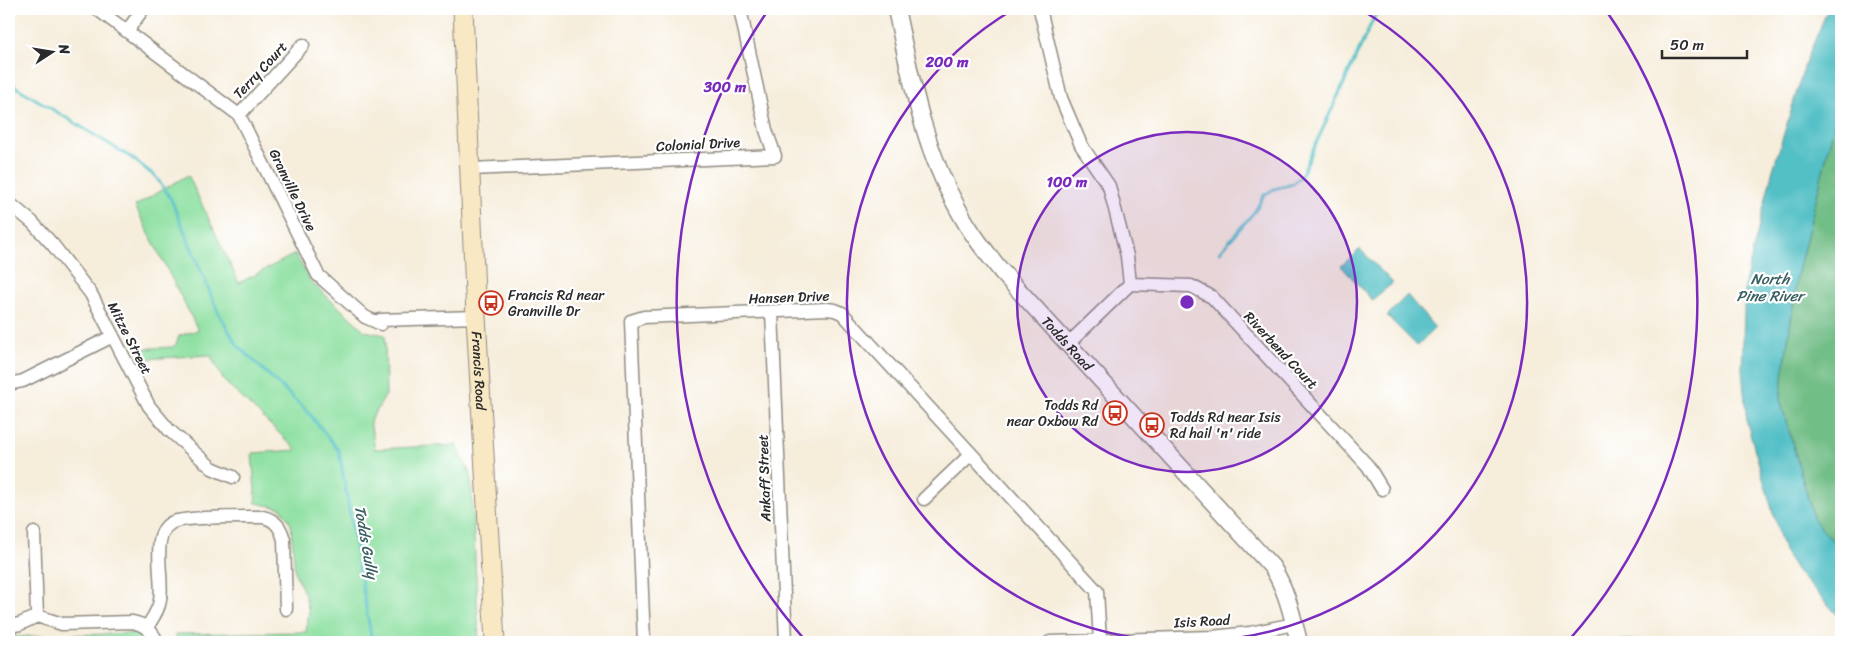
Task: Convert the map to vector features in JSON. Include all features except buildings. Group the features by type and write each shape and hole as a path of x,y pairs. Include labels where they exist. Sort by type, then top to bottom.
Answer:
{"main road":[{"name":"Francis Road","path":"463,9 476,317 495,642"}],"street":[{"name":"Granville Drive","path":"96,9 239,115 318,275 365,317 382,324 380,320 476,317"},
{"path":"127,31 142,9"},
{"name":"Colonial Drive","path":"471,169 775,156 766,130 740,9"},
{"name":"Todds Road","path":"896,9 919,113 928,143 940,174 958,210 1002,272 1272,567 1281,581 1299,642"},
{"path":"1040,9 1061,98 1081,145 1109,186 1127,256 1130,284 1068,344"},
{"name":"Terry Court","path":"239,115 303,45"},
{"name":"Mitze Street","path":"9,203 32,222 72,268 90,294 149,406 169,430 212,468 234,477"},
{"name":"Riverbend Court","path":"1130,284 1191,286 1212,297 1368,466 1382,489"},
{"name":"Hansen Drive","path":"644,642 631,321 644,317 827,309 842,313 1097,591 1100,641"},
{"name":"Ankaff Street","path":"772,312 786,642"},
{"path":"9,384 23,381 113,336"},
{"path":"924,499 971,454"},
{"path":"147,627 161,598 161,534 166,527 180,519 263,517 270,519 276,524 282,531 284,540 286,609"},
{"path":"34,533 37,616"},
{"path":"9,626 20,624 37,616 62,624 132,622 147,627 157,642"},
{"name":"Isis Road","path":"1050,642 1212,637 1250,633 1294,624"}],"green space":[{"path":"1841,104 1841,550 1814,520 1780,399 1797,276"},
{"path":"188,175 239,283 295,254 311,282 365,331 385,335 386,395 370,421 375,449 456,445 471,475 479,642 176,642 176,634 306,632 309,612 305,595 295,573 291,524 281,508 256,503 252,453 297,450 224,381 210,355 144,359 136,349 173,347 179,336 198,330 135,206"},
{"path":"136,633 147,642 9,642 9,637"},
{"path":"1811,637 1814,642 1516,642"}],"water":[{"name":"North Pine River","path":"1828,9 1841,9 1841,104 1797,276 1780,399 1814,520 1841,550 1841,619 1797,571 1784,551 1747,423 1742,370 1745,283 1772,173 1806,61"},
{"path":"1360,249 1393,283 1372,300 1341,266"},
{"path":"1407,295 1435,328 1417,346 1387,316"}],"waterway":[{"path":"1220,252 1255,211 1264,195 1274,189 1293,184 1301,176 1378,9"},
{"name":"Todds Gully","path":"9,81 132,158 156,177 171,199 219,314 238,346 308,412 339,451 372,642"}],"place":[{"name":"Francis Rd near Granville Dr","path":"491,303"},
{"name":"Todds Rd near Oxbow Rd","path":"1115,413"},
{"name":"Todds Rd near Isis Rd hail 'n' ride","path":"1152,425"}]}
